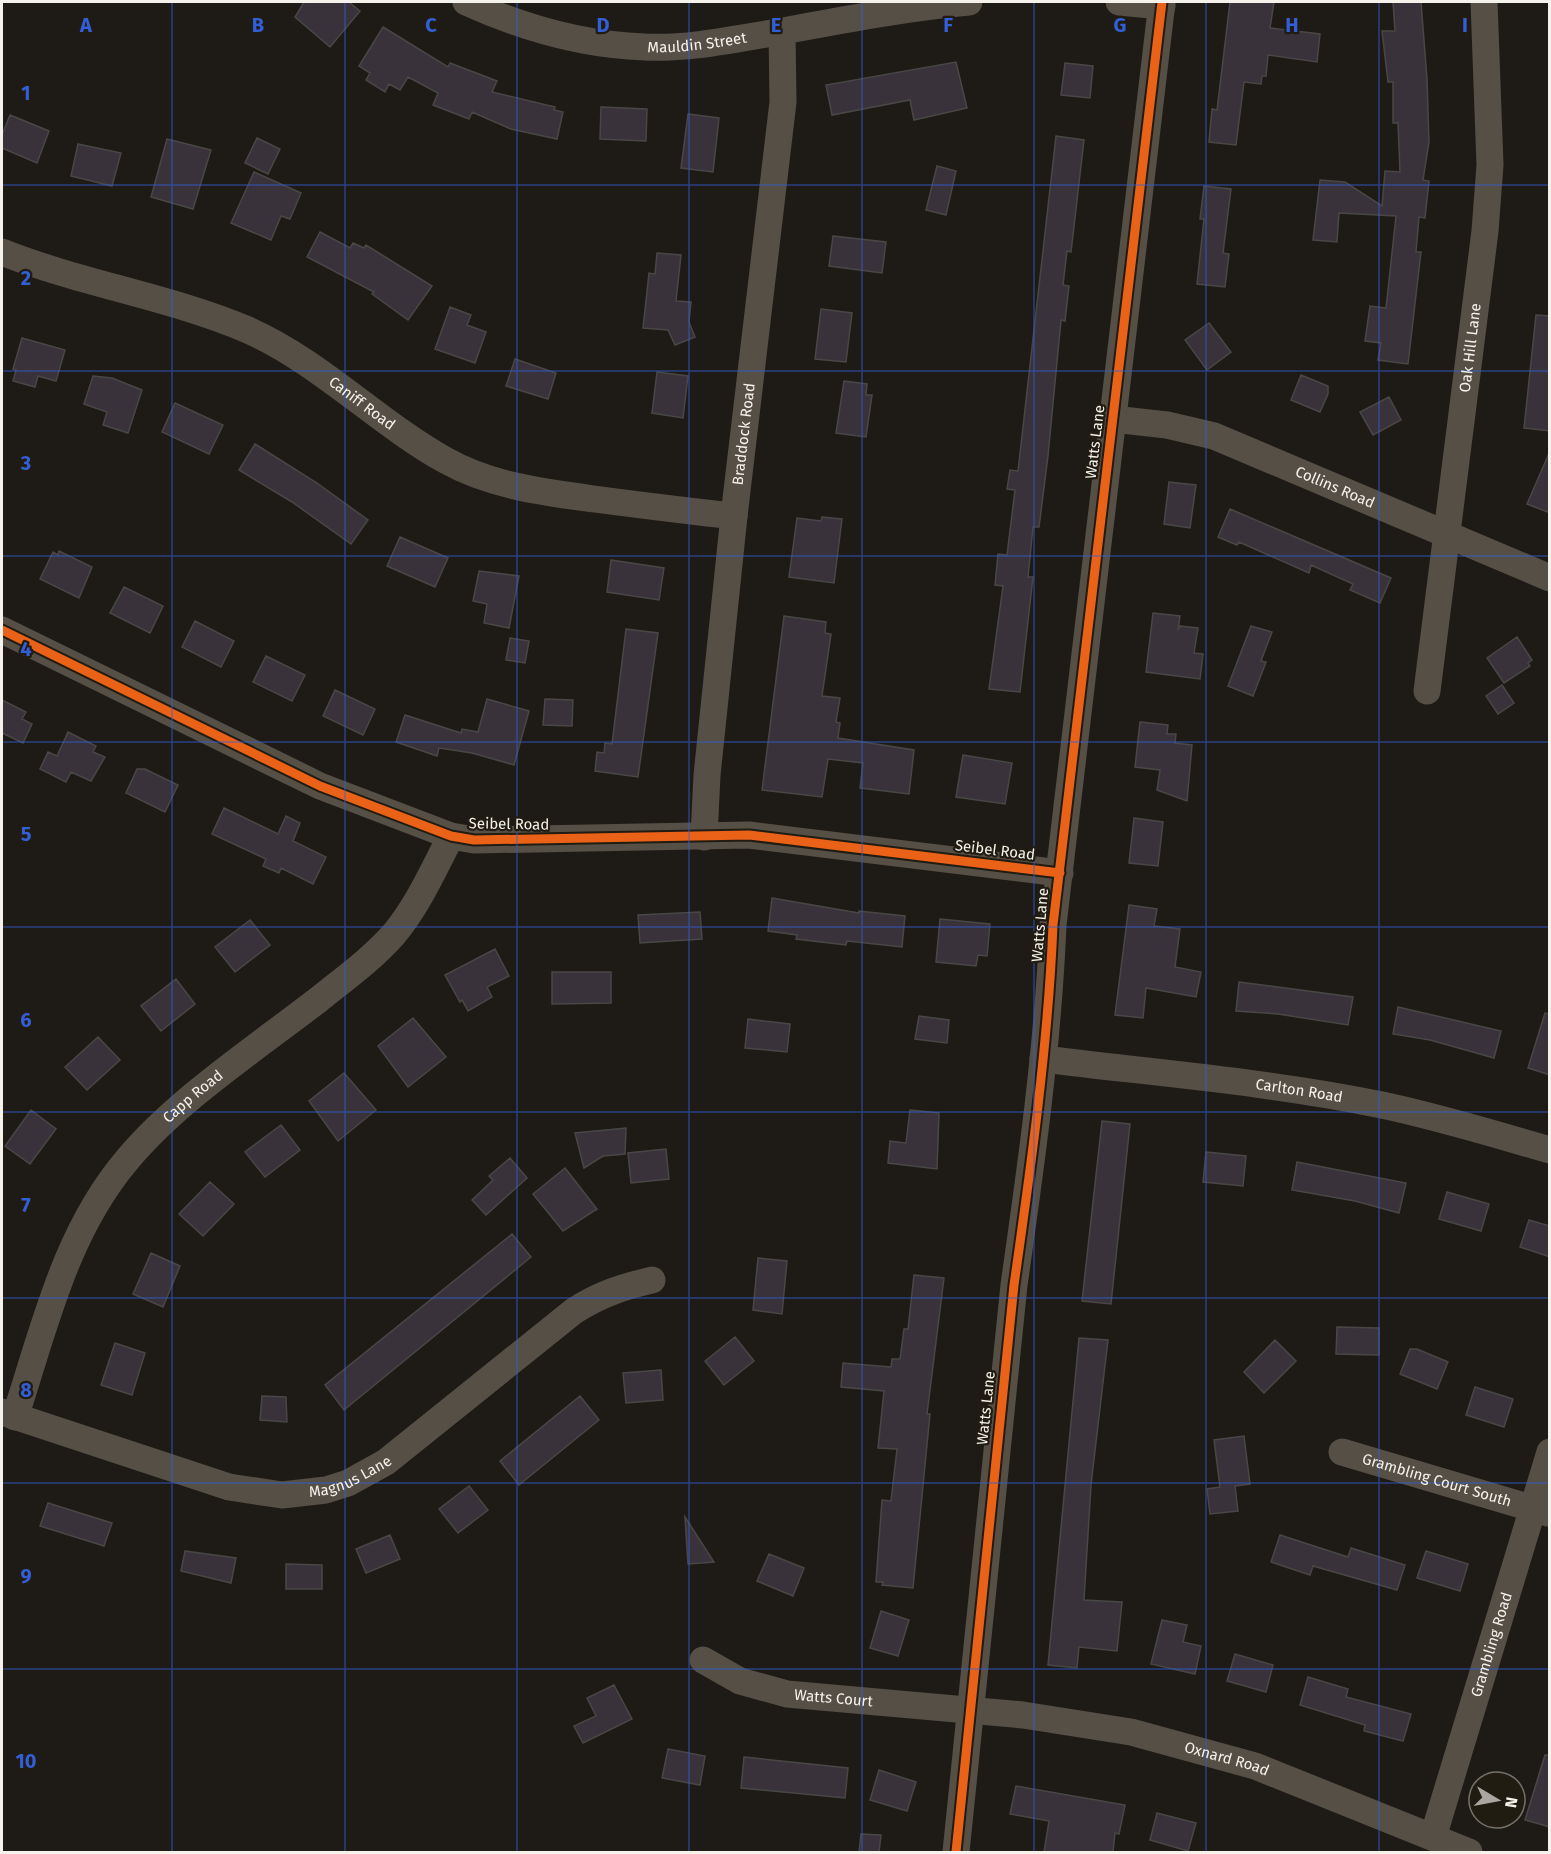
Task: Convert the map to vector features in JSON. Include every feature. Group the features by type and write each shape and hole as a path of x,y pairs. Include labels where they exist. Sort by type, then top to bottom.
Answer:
{"street":[{"name":"Mauldin Street","path":"466,2 506,21 540,31 617,46 681,46 933,5 969,2"},
{"path":"1119,2 1162,4"},
{"name":"Oak Hill Lane","path":"1427,691 1449,534 1485,231 1490,165 1484,2"},
{"name":"Watts Lane","path":"956,1852 1014,1285 1024,1225 1043,1059 1059,873 1162,4"},
{"name":"Braddock Road","path":"704,837 707,775 734,516 783,102 782,31"},
{"name":"Caniff Road","path":"2,252 57,272 190,307 250,331 304,362 429,450 485,478 532,490 734,516"},
{"name":"Collins Road","path":"1113,419 1167,425 1214,436 1550,578"},
{"name":"Seibel Road","path":"2,630 320,786 451,836 474,840 749,836 1059,873"},
{"name":"Capp Road","path":"8,1415 65,1264 85,1221 107,1185 133,1153 182,1107 352,974 393,935 426,886 451,836"},
{"name":"Carlton Road","path":"1043,1059 1297,1091 1379,1104 1441,1118 1550,1150"},
{"name":"Magnus Lane","path":"8,1415 229,1487 282,1495 326,1490 348,1483 386,1462 574,1311 614,1289 652,1280"},
{"name":"Grambling Court South","path":"1341,1452 1541,1511"},
{"name":"Grambling Road","path":"1433,1837 1541,1511 1550,1452"},
{"name":"Watts Court","path":"704,1660 740,1681 787,1694 971,1710"},
{"name":"Oxnard Road","path":"971,1710 1023,1715 1131,1732 1209,1752 1275,1774 1469,1852"}],"building":[{"path":"304,2 349,2 360,11 330,47 295,17"},
{"path":"1230,2 1274,2 1270,28 1320,34 1317,62 1268,55 1266,76 1262,76 1261,84 1244,82 1236,145 1209,142 1212,109 1217,110"},
{"path":"1393,2 1421,2 1427,79 1429,142 1423,180 1429,181 1425,218 1419,217 1416,252 1421,252 1408,364 1378,360 1381,343 1365,341 1370,306 1386,308 1396,216 1339,213 1337,242 1313,240 1320,180 1345,182 1382,206 1385,171 1400,172 1398,123 1393,123 1393,82 1388,82 1382,31 1395,31"},
{"path":"383,27 448,67 450,63 497,81 492,92 555,107 554,110 563,112 557,139 511,129 472,112 469,119 433,105 438,93 408,77 400,90 389,84 385,92 366,80 370,73 359,66"},
{"path":"956,62 967,108 914,120 910,100 832,115 826,85"},
{"path":"1065,63 1093,66 1090,98 1061,95"},
{"path":"601,107 647,109 646,141 600,139"},
{"path":"688,114 719,118 713,172 681,168"},
{"path":"10,115 49,131 37,163 2,148 2,135"},
{"path":"1056,136 1084,140 1071,252 1067,251 1063,285 1069,286 1065,321 1061,320 1039,527 1033,527 1028,577 1033,577 1020,692 989,689 1003,586 995,585 998,554 1007,555 1015,490 1007,489 1010,470 1018,471"},
{"path":"257,138 280,149 268,174 245,163"},
{"path":"167,139 211,150 193,209 151,197"},
{"path":"78,144 121,153 112,186 71,176"},
{"path":"937,166 956,171 946,215 926,210"},
{"path":"254,172 301,193 290,219 281,216 271,240 231,223"},
{"path":"1204,186 1231,189 1223,253 1229,254 1225,287 1197,284 1204,219 1200,219"},
{"path":"320,232 350,248 353,243 364,248 366,245 432,286 408,320 372,294 374,292 307,257"},
{"path":"833,236 886,242 882,273 829,266"},
{"path":"657,253 681,255 676,301 691,302 689,322 695,337 675,345 668,330 643,328 649,273 655,274"},
{"path":"450,307 471,315 467,325 486,332 475,363 435,349"},
{"path":"821,309 852,313 846,362 815,359"},
{"path":"1536,315 1550,316 1550,431 1524,428"},
{"path":"1209,323 1231,352 1207,370 1185,340"},
{"path":"22,338 65,350 56,381 38,376 35,387 13,381 16,370 13,369"},
{"path":"515,359 556,373 548,399 506,386"},
{"path":"657,372 688,376 683,418 652,413"},
{"path":"1301,375 1328,386 1328,394 1320,412 1291,400"},
{"path":"93,376 112,378 142,390 128,433 103,425 107,412 84,404"},
{"path":"844,381 867,384 866,395 872,395 866,437 836,433"},
{"path":"1389,397 1401,420 1373,435 1360,412"},
{"path":"175,403 223,425 209,454 162,432"},
{"path":"255,444 317,483 368,520 351,544 292,502 239,470"},
{"path":"1550,451 1550,513 1527,504"},
{"path":"1169,482 1196,485 1190,528 1164,524"},
{"path":"1230,509 1391,578 1380,603 1350,590 1353,584 1311,565 1309,573 1239,542 1237,545 1218,537"},
{"path":"822,517 842,519 834,583 789,577 797,518 821,521"},
{"path":"400,537 448,558 435,587 387,566"},
{"path":"59,551 92,567 79,598 40,579 53,552 58,555"},
{"path":"611,560 664,568 659,600 607,592"},
{"path":"479,571 519,576 509,628 484,623 487,604 473,601"},
{"path":"124,587 163,606 150,633 110,613"},
{"path":"1153,613 1180,616 1178,630 1180,626 1198,628 1194,653 1203,654 1200,679 1146,672"},
{"path":"784,616 826,622 825,633 831,634 822,696 840,698 836,722 840,723 838,738 914,750 909,794 860,788 863,763 828,759 822,797 762,790"},
{"path":"195,621 234,641 221,667 182,647"},
{"path":"1251,626 1272,632 1261,661 1266,662 1253,696 1228,686"},
{"path":"626,629 658,633 638,777 595,771 597,752 604,753 605,743 612,744"},
{"path":"1517,637 1532,660 1528,663 1530,666 1504,683 1487,658"},
{"path":"510,638 529,641 525,663 506,660"},
{"path":"266,656 305,675 292,701 253,682"},
{"path":"1502,685 1514,703 1498,714 1486,696"},
{"path":"335,690 375,709 363,735 323,716"},
{"path":"487,699 529,711 514,765 472,753 439,748 437,756 396,742 405,715 461,733 462,729 478,732"},
{"path":"545,699 573,700 572,726 543,725"},
{"path":"2,700 26,712 22,719 32,724 23,743 2,733"},
{"path":"1140,722 1168,725 1167,734 1176,734 1175,743 1192,745 1187,801 1157,790 1160,770 1135,767"},
{"path":"68,732 96,746 93,752 105,757 91,781 71,772 66,782 40,769 48,752 57,756"},
{"path":"963,755 1012,763 1005,804 956,797"},
{"path":"137,769 145,769 178,785 165,812 126,793"},
{"path":"224,808 278,834 286,816 300,823 293,841 326,857 313,884 281,868 279,873 263,866 266,859 212,834"},
{"path":"1134,818 1163,822 1158,866 1129,863"},
{"path":"772,898 859,913 859,911 905,916 902,947 847,941 846,945 796,939 797,935 768,931"},
{"path":"1129,905 1157,909 1154,926 1180,929 1175,967 1201,972 1196,997 1146,988 1143,1018 1115,1015"},
{"path":"700,912 702,939 640,943 638,915"},
{"path":"940,919 990,924 987,956 978,955 976,966 936,962"},
{"path":"250,920 270,945 235,972 215,947"},
{"path":"495,949 509,976 487,987 492,997 468,1011 462,1000 460,1002 445,975"},
{"path":"552,972 611,972 611,1003 552,1004"},
{"path":"176,979 195,1004 161,1031 141,1006"},
{"path":"1239,982 1353,997 1348,1025 1278,1014 1236,1011"},
{"path":"1398,1007 1501,1031 1494,1058 1430,1040 1393,1034"},
{"path":"1545,1013 1550,1014 1550,1075 1528,1068"},
{"path":"919,1016 949,1020 947,1043 915,1039"},
{"path":"413,1018 446,1057 408,1087 378,1046"},
{"path":"748,1019 790,1024 787,1052 745,1048"},
{"path":"98,1037 120,1060 87,1090 65,1067"},
{"path":"344,1073 376,1110 338,1141 309,1101"},
{"path":"31,1110 56,1129 30,1164 5,1146"},
{"path":"910,1110 939,1113 937,1169 888,1163 890,1141 906,1143"},
{"path":"1102,1121 1130,1124 1111,1304 1082,1301"},
{"path":"281,1125 300,1150 265,1177 245,1152"},
{"path":"626,1128 625,1154 603,1156 584,1168 575,1133"},
{"path":"666,1149 669,1179 631,1183 628,1153"},
{"path":"1206,1152 1246,1156 1243,1186 1203,1182"},
{"path":"510,1158 527,1178 486,1215 472,1200 493,1180 489,1176"},
{"path":"1297,1162 1406,1183 1399,1213 1355,1201 1292,1190"},
{"path":"565,1168 597,1209 563,1231 533,1194"},
{"path":"210,1182 234,1204 203,1236 179,1214"},
{"path":"1447,1192 1489,1204 1481,1231 1439,1219"},
{"path":"1529,1220 1550,1226 1550,1257 1520,1247"},
{"path":"512,1234 531,1257 344,1410 325,1385"},
{"path":"151,1253 180,1266 163,1307 133,1294"},
{"path":"758,1258 787,1261 782,1314 753,1310"},
{"path":"914,1275 944,1278 927,1414 930,1414 913,1588 882,1585 883,1582 876,1582 882,1500 891,1501 897,1449 878,1448 884,1391 841,1387 843,1363 891,1367 892,1359 900,1359 904,1329 908,1329"},
{"path":"1337,1327 1379,1328 1379,1355 1336,1354"},
{"path":"735,1337 754,1361 724,1385 705,1361"},
{"path":"1079,1338 1108,1340 1091,1485 1084,1600 1122,1602 1117,1651 1079,1647 1077,1668 1048,1665"},
{"path":"1275,1340 1296,1361 1264,1393 1244,1372"},
{"path":"115,1343 145,1353 132,1395 101,1385"},
{"path":"1410,1349 1417,1349 1448,1362 1437,1389 1400,1374"},
{"path":"661,1370 663,1400 626,1403 623,1373"},
{"path":"1475,1387 1513,1399 1504,1427 1466,1415"},
{"path":"262,1396 286,1397 287,1422 260,1420"},
{"path":"580,1396 599,1420 519,1485 500,1461"},
{"path":"1244,1436 1250,1484 1235,1486 1238,1511 1210,1514 1207,1489 1220,1487 1214,1440"},
{"path":"469,1486 488,1510 458,1533 439,1509"},
{"path":"48,1503 112,1523 104,1546 40,1526"},
{"path":"685,1517 714,1562 688,1564"},
{"path":"390,1535 400,1559 366,1573 356,1549"},
{"path":"1280,1535 1348,1557 1351,1548 1405,1565 1397,1590 1313,1566 1310,1575 1271,1562"},
{"path":"185,1551 236,1558 231,1583 181,1571"},
{"path":"1426,1551 1468,1564 1460,1591 1417,1578"},
{"path":"769,1554 804,1568 793,1596 757,1581"},
{"path":"286,1564 322,1565 322,1589 286,1589"},
{"path":"881,1611 909,1620 898,1656 870,1648"},
{"path":"1162,1620 1187,1625 1183,1642 1201,1646 1195,1674 1151,1664"},
{"path":"1235,1654 1273,1665 1266,1692 1227,1681"},
{"path":"1308,1677 1348,1689 1346,1697 1411,1714 1403,1741 1364,1731 1365,1725 1300,1705"},
{"path":"614,1685 632,1719 583,1743 574,1726 596,1716 587,1698"},
{"path":"668,1749 705,1756 700,1785 662,1778"},
{"path":"1545,1755 1550,1755 1550,1827 1527,1821 1527,1814"},
{"path":"744,1757 848,1768 845,1798 741,1788"},
{"path":"879,1770 916,1782 907,1811 870,1800"},
{"path":"1016,1786 1125,1805 1119,1834 1115,1833 1113,1852 1044,1852 1049,1821 1010,1814"},
{"path":"1157,1813 1196,1823 1188,1851 1150,1840"},
{"path":"861,1834 881,1835 879,1852 859,1852"}],"cycle path":[{"path":"956,1852 1014,1285 1043,1061 1053,925 1162,2"},
{"path":"2,630 320,786 451,836 474,840 749,835 1060,873"}]}
